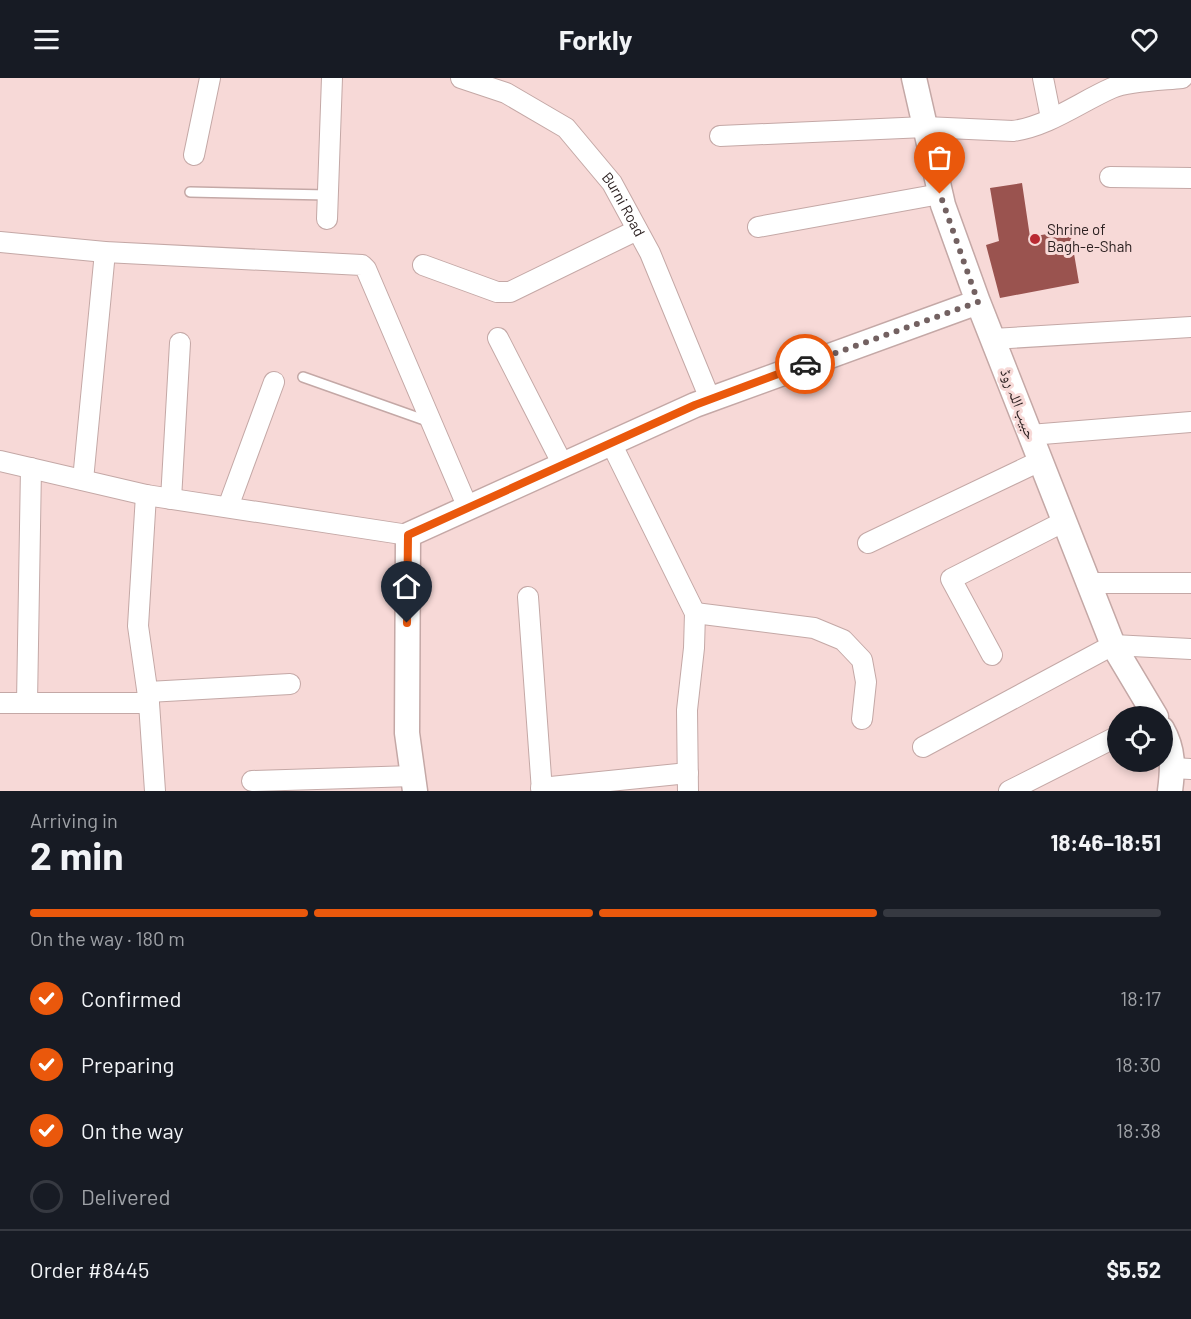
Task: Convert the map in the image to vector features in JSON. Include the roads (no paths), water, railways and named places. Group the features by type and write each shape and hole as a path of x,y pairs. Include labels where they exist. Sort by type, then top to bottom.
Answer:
{"street":[{"path":"194,154 210,78"},
{"path":"327,219 332,78"},
{"name":"Burni Road","path":"461,78 506,93 566,128 612,183 650,253 710,399"},
{"name":"حبیب اللہ روڈ","path":"914,78 940,194 978,302 1113,645 1149,706"},
{"path":"1043,78 1051,118"},
{"path":"720,136 925,127 1013,131 1025,129 1051,118 1115,87 1182,78"},
{"path":"1110,177 1191,178"},
{"path":"758,227 940,194"},
{"path":"423,265 497,292 510,292 637,230"},
{"path":"0,242 105,252 362,265 366,269 468,508"},
{"path":"83,480 105,252"},
{"path":"0,461 146,495 408,535 710,399 978,302"},
{"path":"993,339 1191,327"},
{"path":"498,338 563,465"},
{"path":"171,499 180,343"},
{"path":"228,507 274,382"},
{"path":"1030,435 1191,422"},
{"path":"528,597 542,789 688,782 687,710 694,648 694,613 611,443"},
{"path":"867,543 1041,461"},
{"path":"27,703 31,468"},
{"path":"146,495 138,626 148,698 155,791"},
{"path":"992,655 951,579 1065,521"},
{"path":"252,781 414,784 407,733 408,535"},
{"path":"1087,583 1191,583"},
{"path":"694,613 814,628 843,640 862,660 866,682 862,719"},
{"path":"923,747 1113,645 1191,649"},
{"path":"0,703 148,698 290,684"},
{"path":"1009,791 1107,742"},
{"path":"1173,755 1178,776"}],"lane":[{"path":"190,192 328,195"},
{"path":"303,377 430,422"}],"place":[{"name":"Shrine of Bagh-e-Shah","path":"1035,239"}]}
